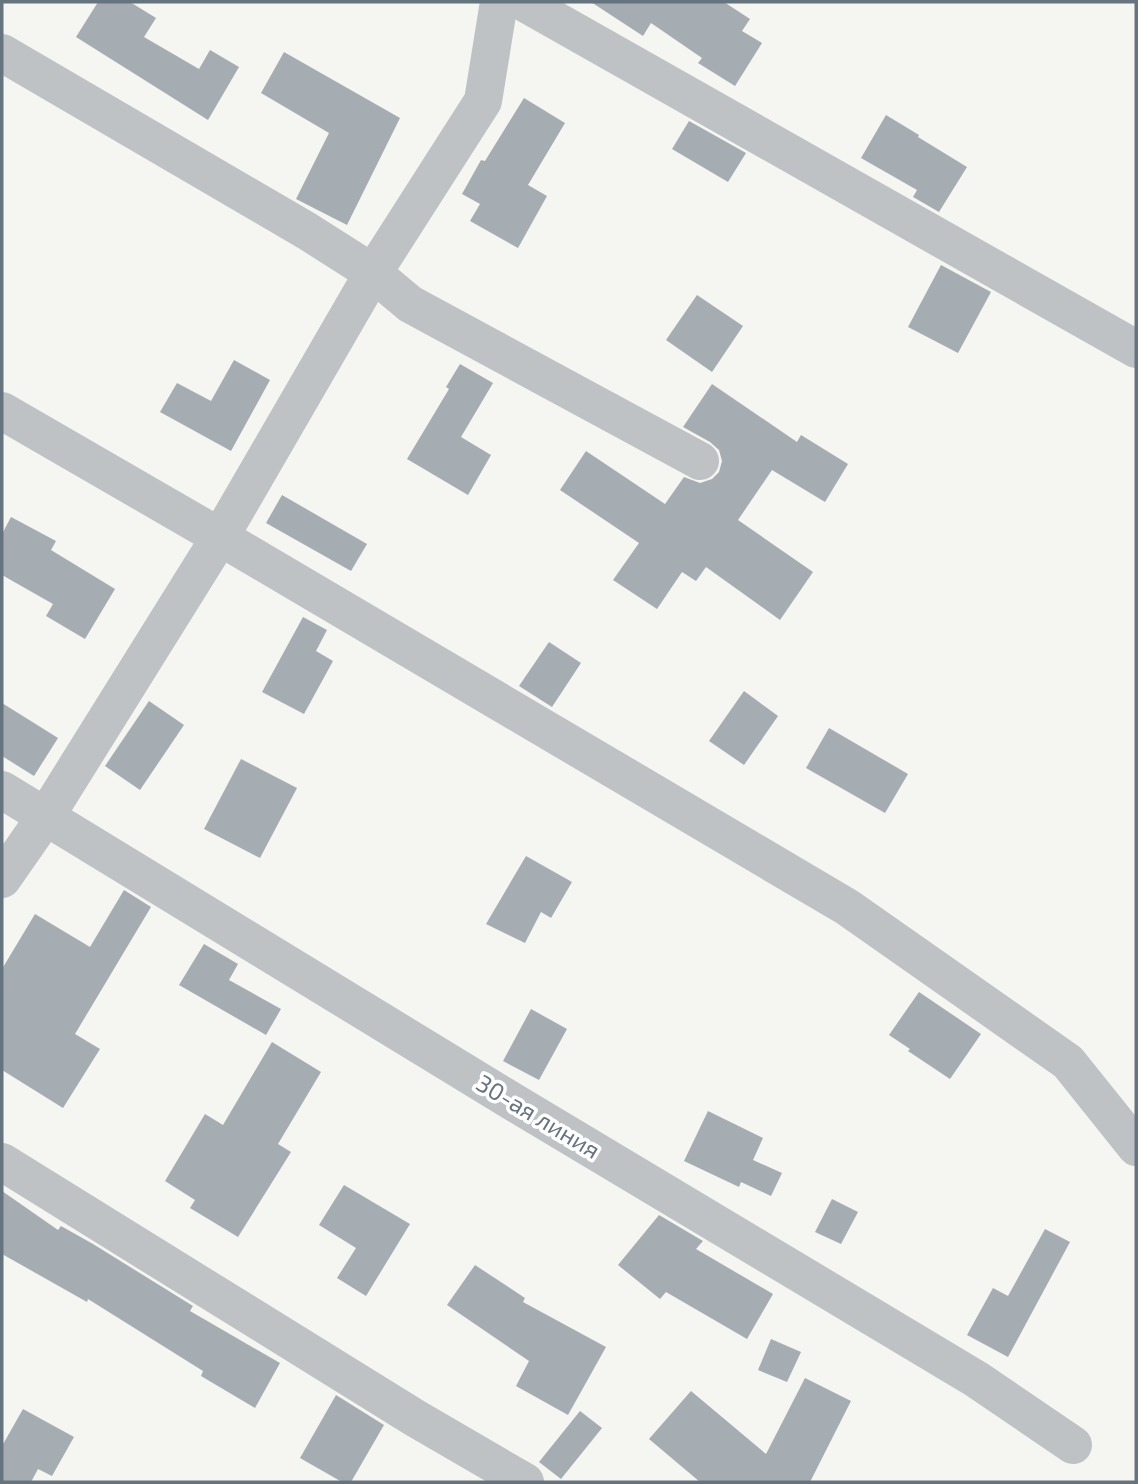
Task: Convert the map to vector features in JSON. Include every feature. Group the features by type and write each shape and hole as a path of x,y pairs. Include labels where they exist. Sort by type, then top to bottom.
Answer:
{"street":[{"path":"2,879 46,816 220,537 373,273 483,101 499,2"},
{"path":"523,2 1136,349"},
{"path":"2,53 307,231 373,273 410,304 700,461"},
{"path":"2,411 847,907 1068,1062 1136,1147"},
{"name":"30-ая линия","path":"2,790 510,1100 976,1379 1073,1445"},
{"path":"2,1162 415,1418 525,1482"}],"building":[{"path":"98,2 130,2 156,18 144,37 199,69 210,50 239,67 208,120 76,37"},
{"path":"591,2 724,2 750,19 742,31 762,43 735,86 698,63 702,58 651,23 643,36"},
{"path":"284,52 400,118 347,225 296,199 329,133 261,93"},
{"path":"524,98 565,123 528,185 547,196 518,248 470,221 480,204 462,194 481,160 485,161"},
{"path":"886,115 967,167 939,212 913,197 917,190 861,158"},
{"path":"689,121 746,153 728,182 672,149"},
{"path":"941,265 991,292 958,353 908,327"},
{"path":"697,295 743,326 712,372 666,340"},
{"path":"234,360 270,380 231,451 160,412 177,383 211,401"},
{"path":"460,364 493,383 461,437 491,455 468,495 407,459 449,389 446,387"},
{"path":"712,384 797,442 801,435 848,464 825,502 772,470 738,520 813,572 780,620 706,567 696,581 682,572 657,609 613,580 639,543 560,490 586,451 665,504 684,477 700,483 712,479 719,472 722,461 719,450 683,427"},
{"path":"282,495 367,544 351,571 266,523"},
{"path":"11,517 56,541 51,550 115,589 85,639 46,616 53,604 2,575 2,534"},
{"path":"303,617 327,630 316,651 333,661 304,714 262,692"},
{"path":"549,642 581,663 552,707 519,686"},
{"path":"744,691 778,716 744,765 709,741"},
{"path":"149,701 184,725 140,790 105,766"},
{"path":"2,703 58,738 34,776 2,756"},
{"path":"829,728 908,774 885,813 806,768"},
{"path":"241,759 297,788 260,858 204,829"},
{"path":"526,856 572,882 551,918 541,912 525,943 486,924"},
{"path":"124,890 151,907 75,1034 100,1049 63,1108 2,1070 2,969 35,914 90,947"},
{"path":"204,944 238,964 229,980 281,1009 266,1035 179,985"},
{"path":"919,992 981,1034 950,1079 889,1035"},
{"path":"531,1009 567,1029 539,1080 503,1061"},
{"path":"272,1042 321,1072 278,1144 291,1152 238,1237 190,1208 195,1200 165,1181 205,1114 223,1125"},
{"path":"708,1111 763,1138 753,1160 782,1173 771,1196 741,1182 739,1187 684,1161"},
{"path":"344,1185 410,1224 366,1296 337,1278 356,1248 319,1225"},
{"path":"2,1191 58,1230 61,1226 93,1244 193,1306 190,1311 280,1363 255,1408 201,1376 203,1371 88,1299 87,1302 2,1254"},
{"path":"832,1199 858,1212 841,1244 815,1232"},
{"path":"659,1215 703,1241 696,1249 773,1294 747,1339 666,1292 660,1299 618,1265"},
{"path":"1045,1229 1070,1242 1008,1357 967,1335 993,1288 1008,1296"},
{"path":"475,1265 525,1298 523,1302 606,1347 568,1415 516,1386 529,1361 447,1305"},
{"path":"771,1339 801,1352 787,1382 758,1370"},
{"path":"805,1378 851,1401 810,1482 700,1482 649,1439 691,1391 766,1454"},
{"path":"336,1395 384,1425 351,1482 342,1482 300,1458"},
{"path":"23,1409 74,1437 52,1476 38,1469 31,1482 2,1482 2,1446"},
{"path":"580,1411 602,1428 561,1479 539,1462"}]}
